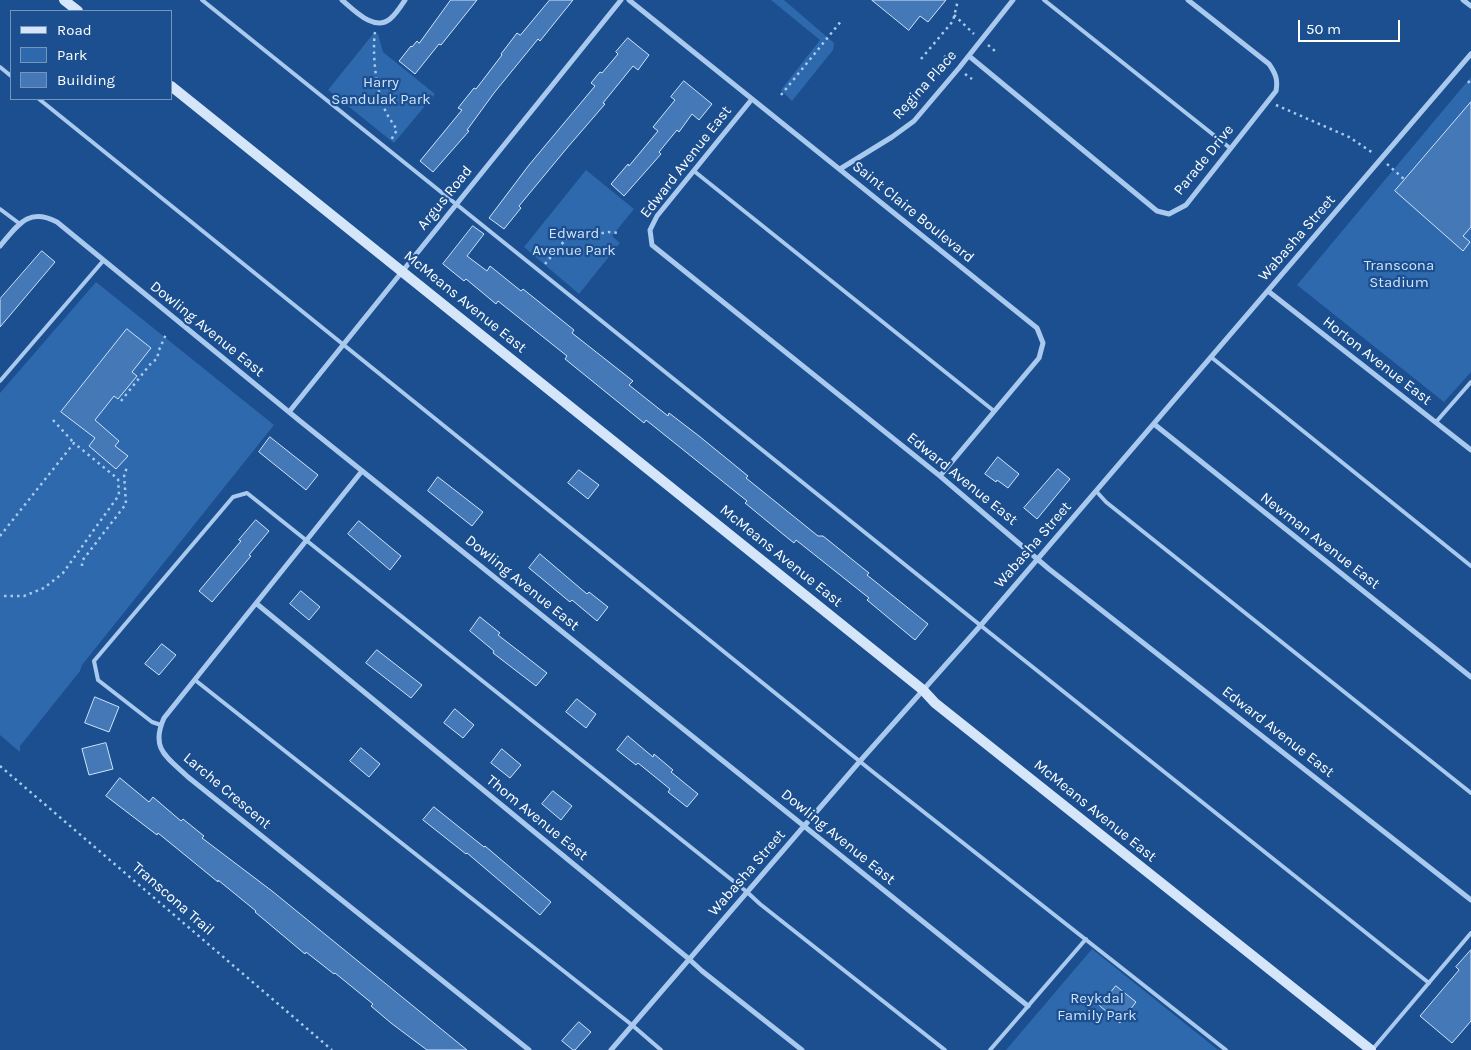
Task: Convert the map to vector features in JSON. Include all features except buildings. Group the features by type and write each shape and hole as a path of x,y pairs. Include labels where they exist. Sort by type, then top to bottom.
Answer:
{"street":[{"path":"64,0 77,10"},
{"path":"342,0 364,18 376,23 383,23 390,19 405,0"},
{"name":"Argus Road","path":"289,412 621,0"},
{"name":"Saint Claire Boulevard","path":"629,0 1037,328 1043,343 1040,358 940,476"},
{"name":"Regina Place","path":"840,169 914,121 1013,0"},
{"name":"Parade Drive","path":"969,56 1157,211 1169,214 1178,211 1186,205 1276,91 1278,82 1269,64 1188,0"},
{"path":"1463,0 1471,6"},
{"name":"Wabasha Street","path":"610,1050 861,760 981,625 1471,54"},
{"name":"McMeans Avenue East","path":"172,87 923,690 942,709 1371,1050"},
{"name":"Edward Avenue East","path":"752,99 657,216 650,230 652,245 940,476 1049,568 1471,900"},
{"name":"Dowling Avenue East","path":"0,246 26,218 44,216 57,222 362,471 1028,1006"},
{"name":"Horton Avenue East","path":"1268,291 1471,450"},
{"name":"Newman Avenue East","path":"1154,424 1471,677"},
{"path":"160,725 362,471"},
{"name":"Thom Avenue East","path":"256,604 690,959 702,971 802,1050"},
{"name":"Larche Crescent","path":"160,725 158,742 164,755 188,777 529,1050"}],"lane":[{"path":"202,0 1429,983"},
{"path":"1044,0 1230,148"},
{"path":"0,67 10,75"},
{"path":"41,100 861,760 873,772 1226,1050"},
{"path":"694,171 994,411"},
{"path":"0,208 20,224"},
{"path":"0,381 103,260"},
{"path":"1211,358 1471,566"},
{"path":"1436,422 1471,382"},
{"path":"1096,491 1106,502 1471,793"},
{"path":"160,725 152,722 98,680 94,660 233,497 247,493 945,1050"},
{"path":"195,680 660,1050"},
{"path":"1371,1050 1471,933"},
{"path":"990,1050 1086,939"}],"path":[{"path":"921,60 952,21 958,0"},
{"path":"782,95 842,20"},
{"path":"376,23 372,49 376,76 384,108 397,130 386,147"},
{"path":"1468,81 1471,84"},
{"path":"1268,101 1349,137 1373,152"},
{"path":"1385,162 1405,180"},
{"path":"540,271 571,233 586,236 608,232 620,233"},
{"path":"121,401 152,362 157,359 167,332"},
{"path":"0,596 24,596 44,588 63,573 119,495 118,479 74,443 53,420"},
{"path":"0,536 74,443"},
{"path":"82,566 82,561 126,504 124,473 128,467"},
{"name":"Transcona Trail","path":"0,766 332,1050"}],"green space":[{"path":"771,0 784,0 834,43 833,50 792,101 781,90 820,40"},
{"name":"Harry Sandulak Park","path":"373,34 378,34 383,52 435,94 394,143 328,90"},
{"name":"Transcona Stadium","path":"1471,77 1471,372 1444,402 1297,285"},
{"name":"Edward Avenue Park","path":"586,170 634,209 612,236 620,243 579,294 524,247"},
{"path":"96,282 274,425 82,665 80,671 20,746 20,752 0,735 0,393"},
{"name":"Reykdal Family Park","path":"1092,949 1218,1050 1006,1050"}]}
